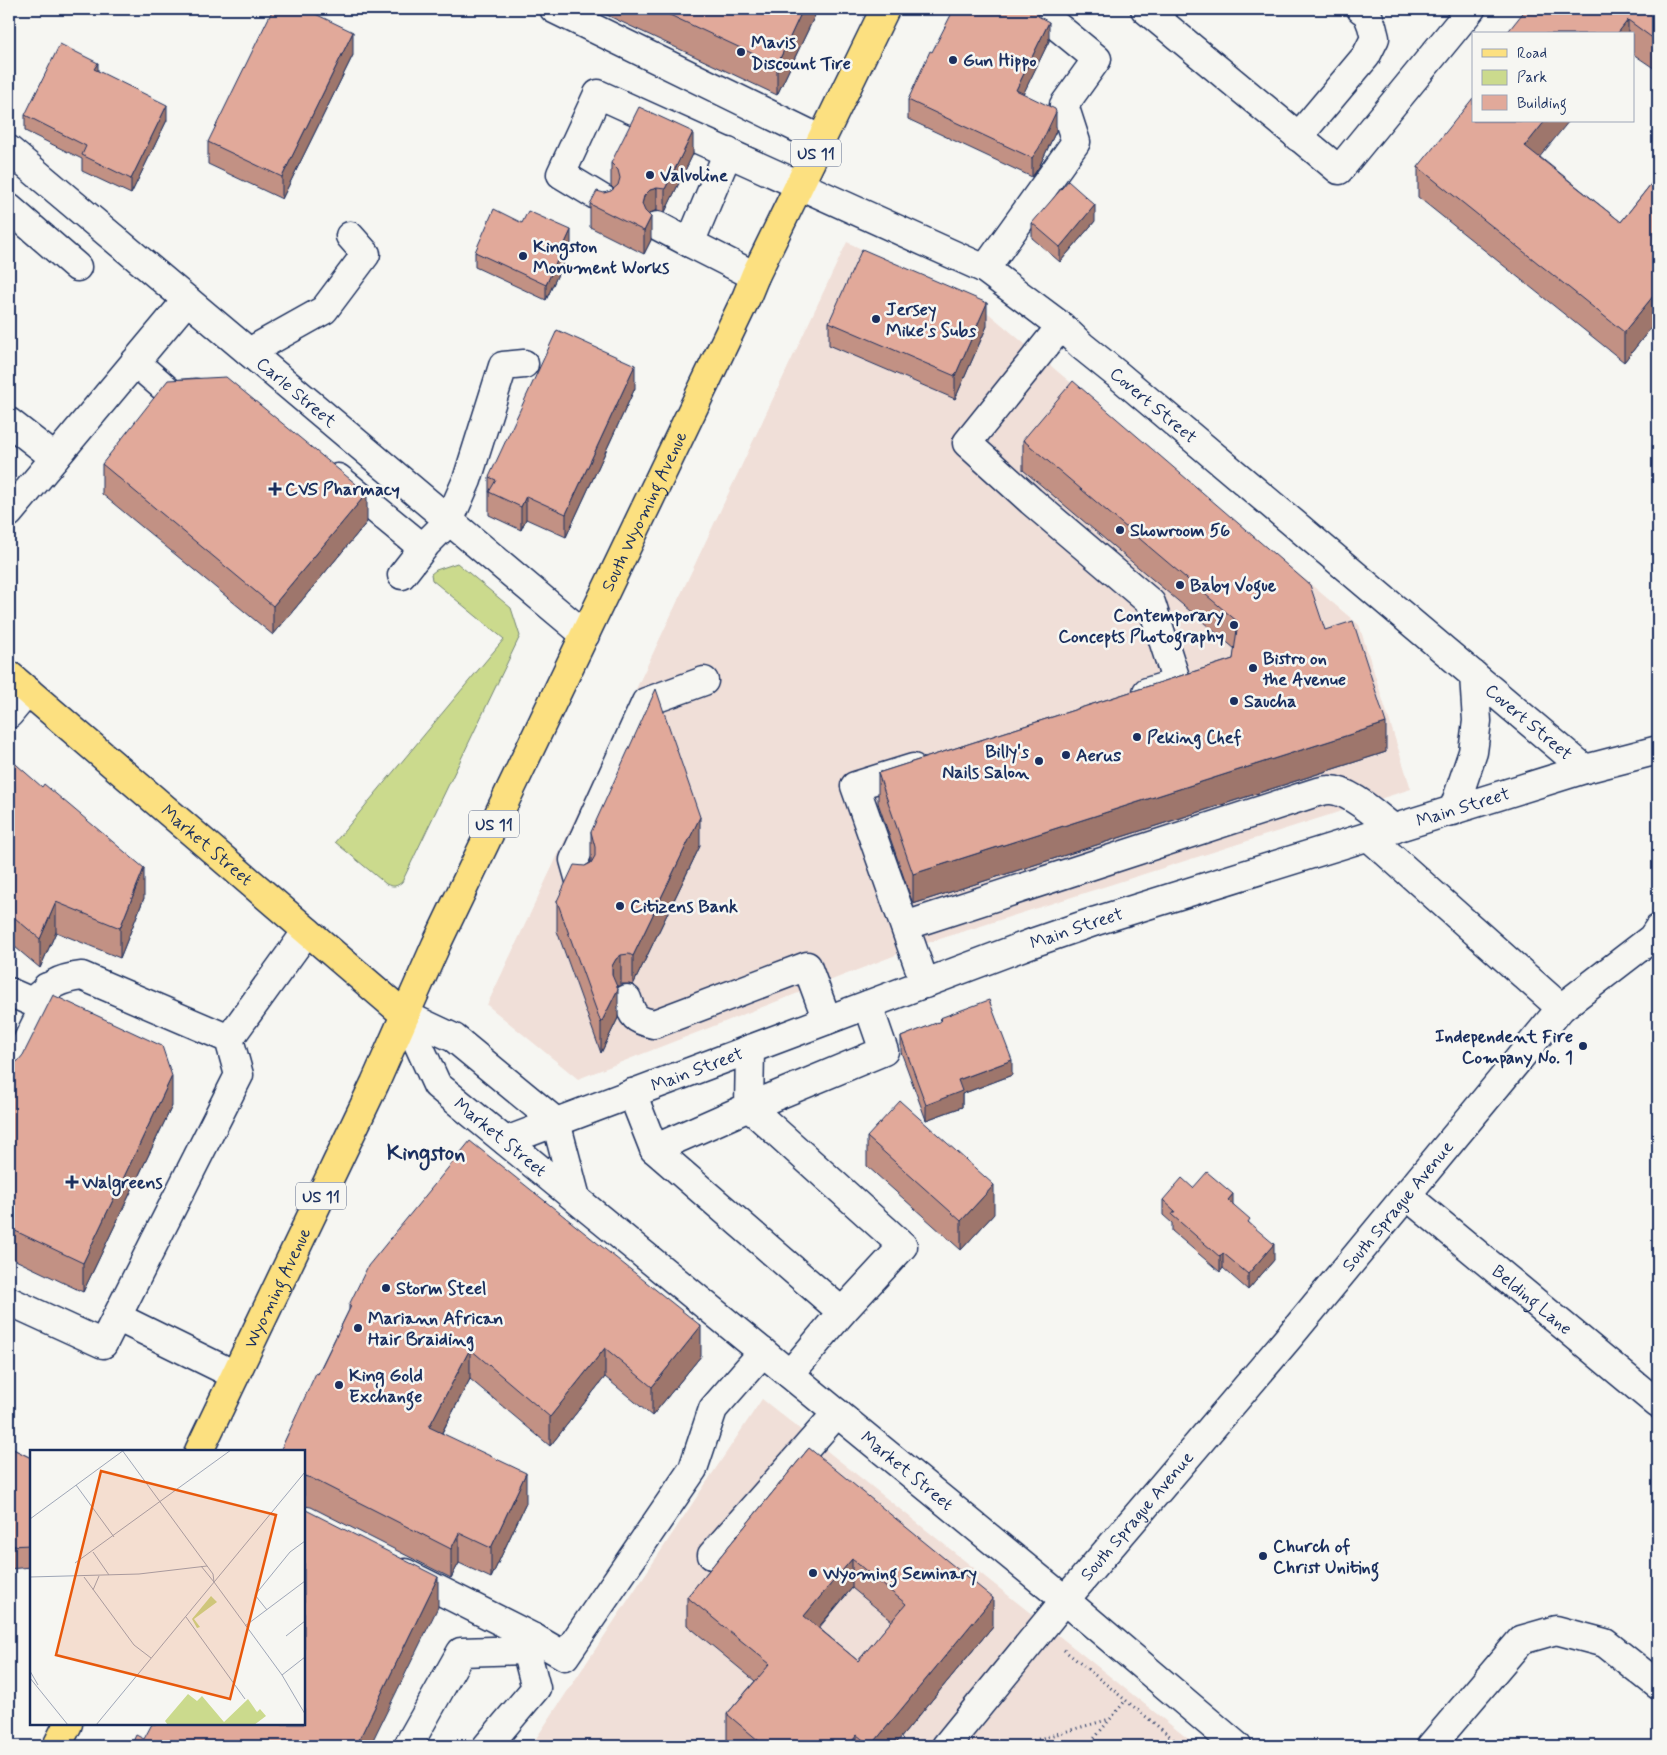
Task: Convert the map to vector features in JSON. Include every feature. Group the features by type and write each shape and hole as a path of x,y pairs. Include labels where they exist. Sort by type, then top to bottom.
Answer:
{"main road":[{"name":"South Wyoming Avenue","path":"405,1015 436,945 885,9"},
{"name":"Market Street","path":"18,683 405,1015"},
{"name":"Wyoming Avenue","path":"199,1450 375,1083 405,1015"},
{"path":"57,1746 68,1725"}],"street":[{"path":"554,9 822,140"},
{"path":"986,269 1076,142 1064,105 1097,59 1036,9"},
{"path":"1145,9 1339,170 1471,9"},
{"path":"1298,137 1366,56 1375,38 1367,14 1361,9"},
{"name":"Covert Street","path":"604,200 562,174 598,94 986,269 1061,326 1082,346 1586,769"},
{"name":"Carle Street","path":"9,150 585,635"},
{"path":"690,243 728,152"},
{"path":"9,208 72,273 9,230"},
{"path":"658,226 756,276"},
{"path":"248,352 324,310 366,254 350,236"},
{"path":"9,512 187,300"},
{"path":"1061,326 967,443 1151,603 1177,683 1124,699"},
{"path":"135,362 173,395 221,391"},
{"path":"402,575 423,548 449,521 467,480 481,438 513,365"},
{"path":"9,422 55,458"},
{"path":"316,460 423,548"},
{"name":"Covert Street","path":"1453,811 1473,752 1477,721 1474,675"},
{"path":"580,881 574,860 646,702 704,681"},
{"path":"9,714 18,683"},
{"name":"Main Street","path":"506,1140 1032,943 1096,921 1586,769 1658,750"},
{"path":"925,984 855,786 939,760"},
{"path":"905,926 1314,793 1330,790 1342,792 1352,798 1381,833 1561,1008"},
{"name":"South Sprague Avenue","path":"946,1746 1065,1600 1290,1336 1561,1008 1652,938 1658,929"},
{"path":"229,1039 307,931"},
{"path":"627,999 633,1016 641,1022 654,1024 807,966 828,1020"},
{"path":"9,1045 29,994 64,978 82,976 229,1039"},
{"path":"9,1078 42,1010 29,994"},
{"path":"654,1149 884,1051 868,1005"},
{"name":"Market Street","path":"405,1015 454,1038 556,1122 576,1198"},
{"name":"Market Street","path":"405,1015 438,1085 1065,1600 1237,1746"},
{"path":"9,1302 103,1344 239,1075 229,1039"},
{"path":"750,1049 749,1107 903,1246 842,1312 790,1374"},
{"path":"632,1093 654,1149 842,1312"},
{"name":"Belding Lane","path":"1406,1195 1658,1404"},
{"path":"117,1318 235,1375"},
{"path":"383,1562 530,1644 565,1656 693,1469 713,1408 763,1352"},
{"path":"712,1555 837,1412"},
{"path":"1431,1746 1521,1640 1556,1630 1605,1643 1658,1685"},
{"path":"408,1746 461,1652 530,1644"},
{"path":"487,1746 536,1688 530,1644"}],"path":[{"path":"1062,1648 1182,1746"},
{"path":"1088,1746 1126,1700"},
{"path":"1014,1746 1110,1719"}],"shaded area":[{"path":"847,242 981,307 1359,625 1411,789 924,944 578,1079 487,1005"},
{"name":"Wyoming Seminary","path":"762,1399 1197,1746 531,1746"}],"green space":[{"path":"457,563 511,608 520,636 402,882 396,886 391,886 386,884 335,842 504,639 432,580 431,574 436,570"}],"building":[{"path":"273,9 305,9 353,32 282,177 208,142"},
{"path":"657,9 803,9 777,65"},
{"path":"954,9 1034,9 1040,13 1038,16 1049,22 1016,90 1055,109 1056,112 1039,148 1032,158 908,100 930,51 932,52"},
{"path":"1526,9 1658,9 1658,42 1628,20 1619,32 1508,32"},
{"path":"60,44 98,63 94,69 167,105 131,179 82,155 86,146 25,115"},
{"path":"1472,99 1472,122 1544,122 1525,146 1621,222 1658,175 1658,290 1624,332 1418,167"},
{"name":"Valvoline","path":"639,107 693,132 665,189 657,188 650,190 644,196 642,204 645,211 651,217 644,231 590,204 597,191 604,193 611,191 618,185 620,178 618,170 611,163"},
{"path":"1068,181 1095,205 1060,247 1032,223"},
{"name":"Kingston Monument Works","path":"494,209 522,223 528,211 571,230 546,285 475,252"},
{"path":"862,249 987,303 955,376 829,322"},
{"path":"557,330 635,365 566,514 526,496 521,507 489,492 496,480 489,477"},
{"name":"CVS Pharmacy","path":"226,377 367,493 273,606 102,464 168,380"},
{"path":"1073,381 1310,585 1325,630 1353,621 1386,723 913,874 878,773 1233,659 1238,622 1023,440"},
{"name":"Citizens Bank","path":"656,689 700,817 633,956 629,954 621,955 612,966 612,975 618,989 601,1023 557,901 574,865 585,866 591,863 595,856 591,832"},
{"path":"9,758 42,787 44,784 144,868 120,928 56,902 40,939 9,913"},
{"name":"Walgreens","path":"53,995 162,1046 172,1076 83,1263 9,1228 9,1067 10,1064 18,1061 23,1055"},
{"path":"989,1000 1012,1060 958,1080 962,1091 926,1105 901,1037 941,1021 940,1018"},
{"path":"900,1101 994,1185 961,1221 867,1137"},
{"path":"470,1141 701,1326 652,1387 605,1348 550,1417 470,1349 429,1427 526,1473 491,1548 459,1533 451,1549 305,1476 305,1450 281,1449 316,1373 318,1374 351,1306 349,1305 368,1266"},
{"path":"1207,1172 1233,1194 1228,1200 1250,1219 1248,1222 1274,1244 1248,1274 1223,1253 1220,1257 1172,1215 1175,1211 1163,1200 1182,1178 1193,1188"},
{"path":"9,1447 30,1458 30,1545 9,1546"},
{"path":"809,1448 993,1598 871,1746 857,1735 848,1746 765,1746 727,1714 770,1664 687,1597","holes":["852,1559 906,1604 858,1661 804,1616"]},
{"path":"305,1510 438,1577 356,1746 131,1746 136,1735 144,1739 151,1725 305,1725"}],"place":[{"name":"Mavis Discount Tire","path":"741,52"},
{"name":"Gun Hippo","path":"953,60"},
{"name":"Valvoline","path":"650,175"},
{"name":"Kingston Monument Works","path":"523,256"},
{"name":"Jersey Mike's Subs","path":"876,319"},
{"name":"CVS Pharmacy","path":"275,489"},
{"name":"Showroom 56","path":"1120,530"},
{"name":"Baby Vogue","path":"1180,585"},
{"name":"Contemporary Concepts Photography","path":"1234,625"},
{"name":"Bistro on the Avenue","path":"1253,668"},
{"name":"Saucha","path":"1234,701"},
{"name":"Peking Chef","path":"1137,737"},
{"name":"Aerus","path":"1066,755"},
{"name":"Billy's Nails Salon","path":"1039,761"},
{"name":"Citizens Bank","path":"620,906"},
{"name":"Independent Fire Company No. 1","path":"1583,1046"},
{"name":"Walgreens","path":"72,1182"},
{"name":"Storm Steel","path":"386,1288"},
{"name":"Mariann African Hair Braiding","path":"358,1328"},
{"name":"King Gold Exchange","path":"339,1385"},
{"name":"Church of Christ Uniting","path":"1263,1556"},
{"name":"Wyoming Seminary","path":"813,1573"}],"district":[{"name":"Kingston","path":"426,1152"}]}
